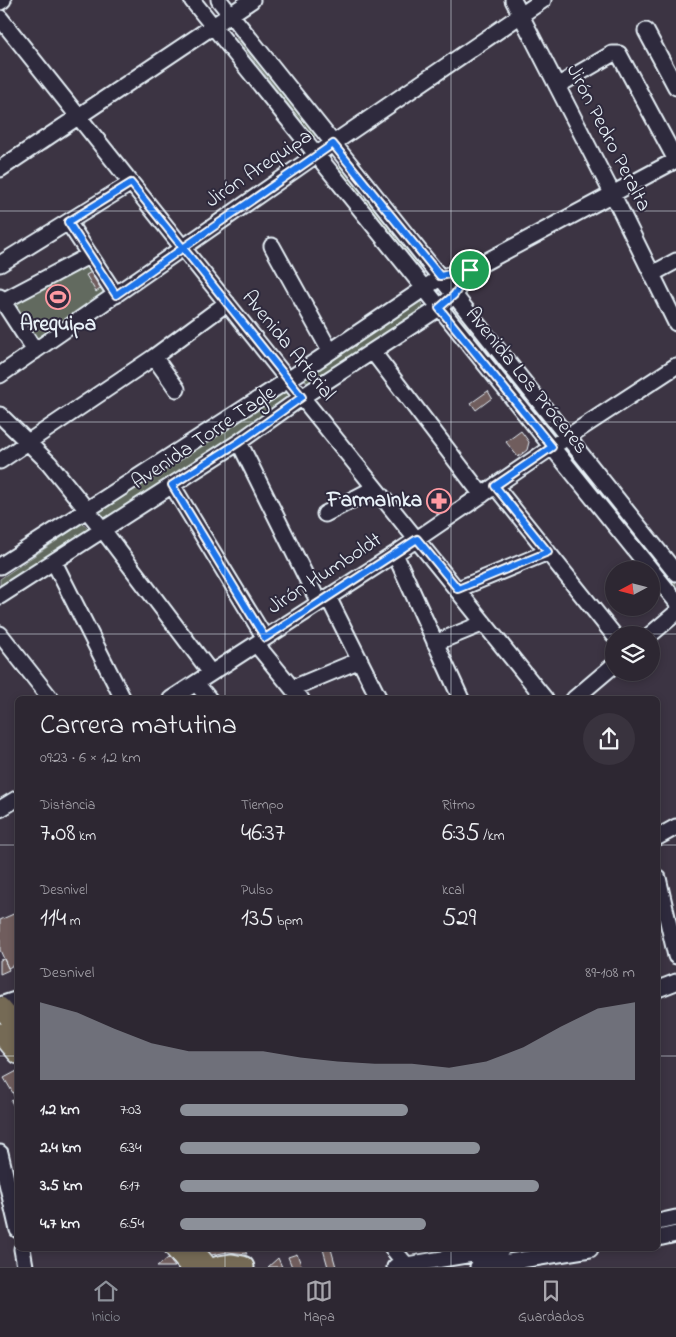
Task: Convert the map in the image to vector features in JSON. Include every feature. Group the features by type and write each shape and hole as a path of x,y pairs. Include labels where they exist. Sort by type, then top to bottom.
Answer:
{"highway":[{"path":"219,1267 232,1265 243,1267"}],"main road":[{"path":"0,1006 15,1024"},
{"path":"0,1033 15,1050"},
{"path":"177,1251 190,1267"},
{"path":"195,1251 208,1267"}],"street":[{"path":"0,2 4,0"},
{"name":"Avenida Los Próceres","path":"192,0 676,602"},
{"name":"Avenida Los Próceres","path":"219,0 676,573"},
{"path":"0,169 252,0"},
{"name":"Jirón Pedro Peralta","path":"514,0 676,323"},
{"name":"Jirón Arequipa","path":"0,375 316,154 543,0"},
{"name":"Avenida Arterial","path":"0,18 543,696"},
{"path":"646,31 676,87"},
{"path":"557,86 612,54 619,54 676,160"},
{"name":"Avenida Torre Tagle","path":"0,566 288,380 440,276 470,270 676,160"},
{"path":"0,264 131,183"},
{"path":"68,222 116,295"},
{"path":"272,246 330,351"},
{"path":"35,351 1,299 90,255"},
{"path":"652,274 676,261"},
{"name":"Avenida Torre Tagle","path":"0,596 239,442 302,397 439,308 454,295 470,270"},
{"path":"0,461 154,357 227,303"},
{"path":"373,352 488,491 548,552 607,626"},
{"path":"154,357 177,389"},
{"name":"Jirón Humboldt","path":"176,696 395,554 552,447 676,366"},
{"path":"0,414 49,463 103,530 210,673"},
{"path":"239,442 324,600 360,660 378,696"},
{"path":"172,485 261,641 297,693 360,660"},
{"path":"325,514 375,488"},
{"path":"458,589 548,552"},
{"path":"395,554 460,696"},
{"path":"54,562 121,696"},
{"path":"660,627 676,613"},
{"path":"436,644 484,623"},
{"path":"0,634 49,696"},
{"path":"578,696 605,673"},
{"path":"196,683 207,696"},
{"path":"0,810 15,800"},
{"path":"660,836 676,827"},
{"path":"660,887 676,956"},
{"path":"660,987 676,982"},
{"path":"0,1006 15,1000"},
{"path":"5,1162 15,1214"},
{"path":"660,1222 676,1218"},
{"path":"660,1238 676,1234"},
{"path":"22,1251 25,1266"},
{"path":"394,1251 403,1266 489,1251"},
{"path":"478,1267 580,1251"}],"green space":[{"path":"239,36 317,132 314,137 236,38"},
{"path":"341,164 422,267 418,270 338,167"},
{"name":"Arequipa","path":"88,259 106,291 35,339 8,302"},
{"path":"419,300 427,311 312,388 302,377"},
{"path":"465,322 549,425 545,428 462,325"},
{"path":"288,387 296,399 106,525 99,513"},
{"path":"564,446 658,561 651,561 560,450"},
{"path":"83,523 92,534 0,592 0,579"},
{"path":"660,563 676,583 676,591 660,572"}],"building":[{"path":"95,270 104,286 96,292 86,275"},
{"path":"488,391 492,398 476,410 471,403"},
{"path":"521,431 529,442 527,450 518,457 506,442"},
{"name":"FarmaInka","path":"439,494 446,503 439,509 432,499"},
{"path":"15,913 15,964 8,968 0,950 0,920"},
{"path":"4,959 9,970 0,974 0,960"},
{"path":"15,1072 15,1092 13,1093 4,1078"},
{"path":"15,1099 15,1108 11,1101"},
{"path":"207,1251 245,1251 247,1254 228,1252 211,1255"},
{"path":"324,1251 332,1251 336,1267 328,1267"},
{"path":"297,1254 302,1267 292,1267 288,1257"},
{"path":"168,1258 175,1267 157,1267"},
{"path":"278,1258 282,1267 268,1267"}],"place":[{"name":"Arequipa","path":"58,297"},
{"name":"FarmaInka","path":"439,501"}],"route":[{"path":"470,270 440,276 333,144 183,248 131,183 68,222 116,295 183,248 302,397 239,442 172,485 265,638 417,539 458,589 548,552 495,486 552,447 439,308 454,295 470,270"}]}
